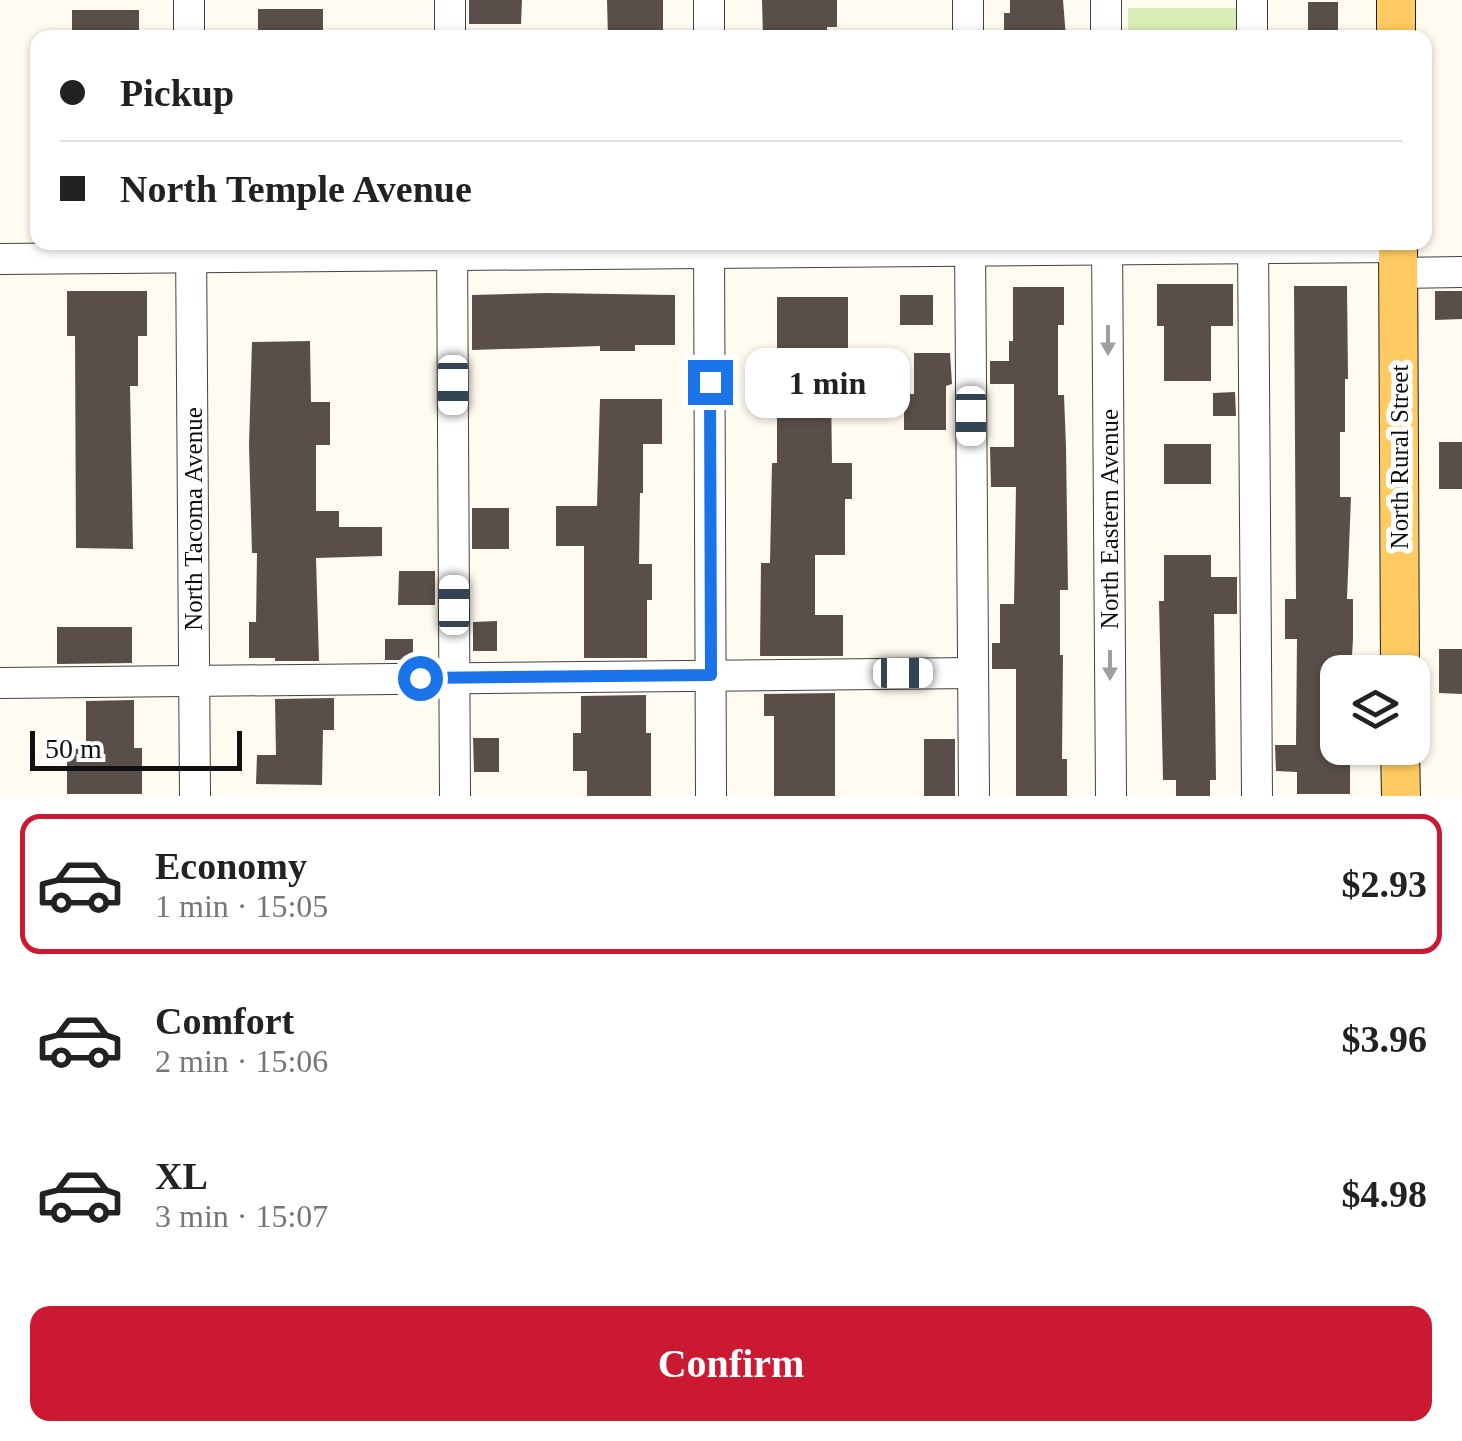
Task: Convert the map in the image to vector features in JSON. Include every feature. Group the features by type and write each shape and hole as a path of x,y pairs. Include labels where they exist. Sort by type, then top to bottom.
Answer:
{"main road":[{"path":"1396,0 1396,30"},
{"name":"North Rural Street","path":"1398,254 1400,655"},
{"path":"1400,765 1401,796"}],"street":[{"path":"189,0 189,30"},
{"path":"450,0 450,30"},
{"path":"709,0 709,30"},
{"path":"968,0 968,30"},
{"path":"1106,0 1106,30"},
{"path":"1252,0 1252,30"},
{"path":"0,259 322,250"},
{"path":"452,250 455,796"},
{"path":"710,250 711,796"},
{"path":"970,250 974,796"},
{"name":"North Eastern Avenue","path":"1108,250 1111,796"},
{"path":"1253,250 1257,796"},
{"path":"1334,250 1398,254 1462,272"},
{"name":"North Tacoma Avenue","path":"191,251 195,796"},
{"path":"0,683 973,673"}],"green space":[{"path":"1128,8 1239,8 1239,30 1128,30"}],"building":[{"path":"469,0 522,0 521,24 469,24"},
{"path":"607,0 663,0 663,30 608,30"},
{"path":"762,0 837,0 837,27 763,30"},
{"path":"1010,0 1063,0 1065,30 1004,30 1004,13 1010,13"},
{"path":"1308,2 1338,2 1338,30 1308,30"},
{"path":"258,9 323,9 323,30 258,30"},
{"path":"72,10 139,10 139,30 72,30"},
{"path":"1157,284 1233,284 1233,326 1211,326 1211,381 1164,381 1164,326 1157,326"},
{"path":"1294,286 1347,286 1348,379 1345,432 1340,432 1340,497 1351,497 1347,599 1353,599 1353,639 1352,655 1320,655 1320,765 1350,765 1350,794 1297,794 1297,772 1276,771 1275,745 1296,745 1297,639 1285,639 1285,599 1296,599"},
{"path":"1013,287 1064,287 1064,325 1058,325 1058,395 1064,395 1066,447 1068,590 1060,590 1060,655 1062,759 1067,759 1067,796 1016,796 1016,669 992,669 992,643 1000,643 1000,604 1014,604 1016,487 991,487 990,447 1014,447 1014,384 990,384 990,361 1009,361"},
{"path":"67,291 147,291 147,336 138,336 138,386 130,386 133,549 76,548 75,336 67,336"},
{"path":"1435,291 1462,291 1462,319 1435,320"},
{"path":"472,295 675,295 675,345 635,345 635,351 600,351 600,346 472,350"},
{"path":"900,295 933,295 933,325 900,325"},
{"path":"777,297 848,297 848,389 831,389 832,463 852,463 852,499 845,499 845,555 815,555 815,615 843,615 843,656 760,656 761,563 770,563 772,463 777,463"},
{"path":"310,341 311,402 330,402 330,445 316,445 316,511 339,511 339,527 382,527 382,556 316,558 319,661 249,658 249,622 256,622 257,553 252,553 249,445 252,342"},
{"path":"914,353 950,353 952,384 946,386 946,430 904,430 904,394 914,394"},
{"path":"1235,392 1236,416 1213,416 1213,393"},
{"path":"600,399 662,399 662,444 643,444 640,493 639,564 652,564 652,600 647,600 647,658 584,658 584,546 556,546 556,506 597,506"},
{"path":"1439,442 1462,442 1462,489 1439,489"},
{"path":"1164,444 1211,444 1211,484 1164,484"},
{"path":"472,508 509,508 509,549 472,549"},
{"path":"1164,555 1211,555 1211,577 1237,577 1237,614 1214,614 1216,780 1210,780 1210,796 1176,796 1176,780 1163,780 1159,601 1164,601"},
{"path":"399,571 435,571 435,605 398,605"},
{"path":"497,621 497,651 473,651 473,622"},
{"path":"57,627 132,627 132,663 57,664"},
{"path":"385,639 413,639 413,660 385,660"},
{"path":"1439,649 1462,649 1462,694 1439,693"},
{"path":"835,693 835,796 774,796 774,716 764,716 764,694"},
{"path":"646,695 646,733 651,733 651,796 587,796 587,771 573,771 573,733 581,733 581,696"},
{"path":"334,698 334,730 323,730 322,785 256,784 257,755 276,755 275,699"},
{"path":"134,700 134,748 142,748 142,794 67,794 67,748 86,748 86,701"},
{"path":"473,738 499,738 499,772 474,772"},
{"path":"924,739 955,739 955,796 924,796"}],"route":[{"path":"420,678 711,675 710,382"}]}
